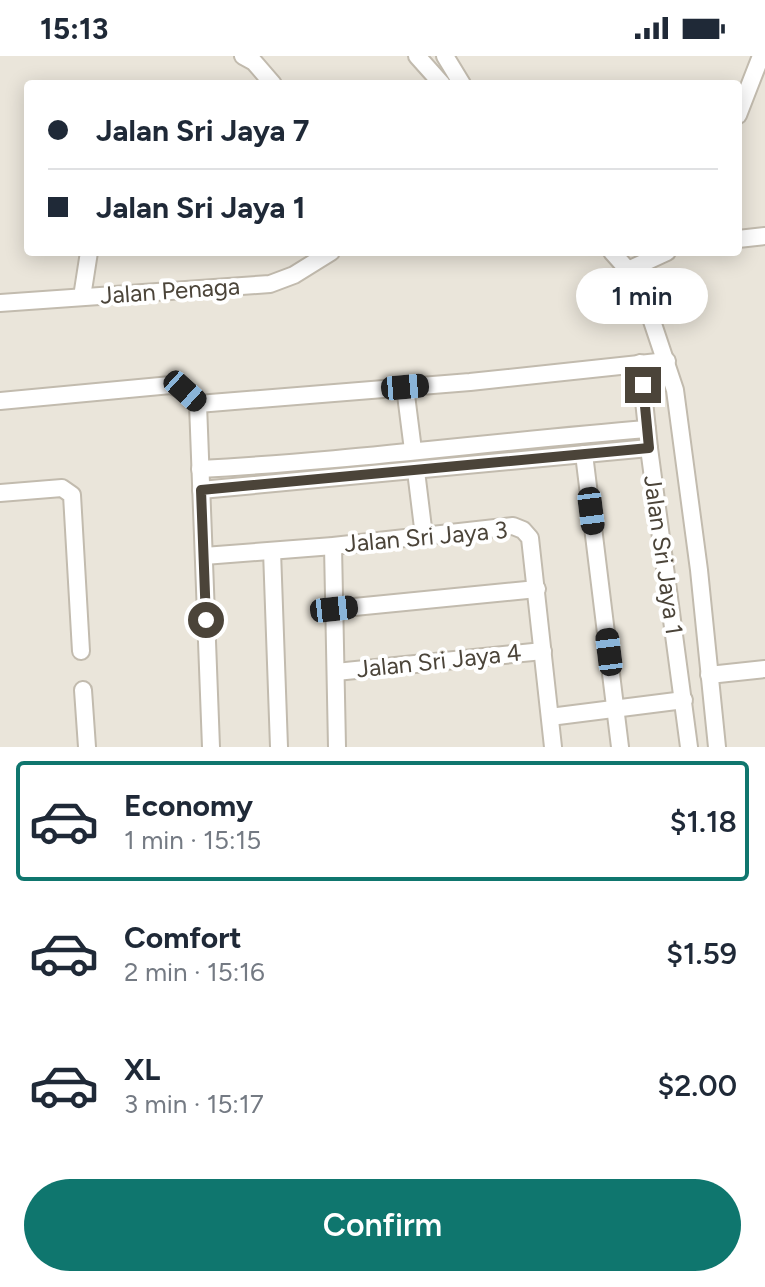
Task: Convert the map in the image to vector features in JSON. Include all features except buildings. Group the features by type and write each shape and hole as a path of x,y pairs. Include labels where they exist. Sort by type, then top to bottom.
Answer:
{"street":[{"path":"243,56 254,62 270,80"},
{"path":"417,56 438,80"},
{"path":"445,56 460,80"},
{"path":"742,105 761,56"},
{"path":"742,239 765,236"},
{"path":"82,297 88,256"},
{"name":"Jalan Penaga","path":"0,303 270,284 294,275 325,256"},
{"path":"616,256 628,270 667,361 683,441 717,747"},
{"path":"628,270 658,256"},
{"path":"198,404 667,361"},
{"name":"Jalan Sri Jaya 1","path":"640,363 689,747"},
{"path":"0,401 171,385 185,391 198,404 211,747"},
{"path":"405,387 413,450"},
{"path":"200,469 294,464 647,429"},
{"path":"201,490 649,448"},
{"path":"584,454 620,747"},
{"path":"416,471 424,536"},
{"path":"0,493 62,488 72,495 81,651"},
{"name":"Jalan Sri Jaya 3","path":"204,556 333,546 513,526 523,530 530,538 553,747"},
{"path":"333,546 337,747"},
{"path":"272,551 279,747"},
{"path":"334,609 537,589"},
{"name":"Jalan Sri Jaya 4","path":"336,672 543,651"},
{"path":"709,675 765,669"},
{"path":"83,690 87,747"},
{"path":"550,717 684,700"}],"shaded area":[{"path":"0,56 765,56 765,747 0,747"}],"route":[{"path":"206,620 201,490 649,448 643,385"}]}
